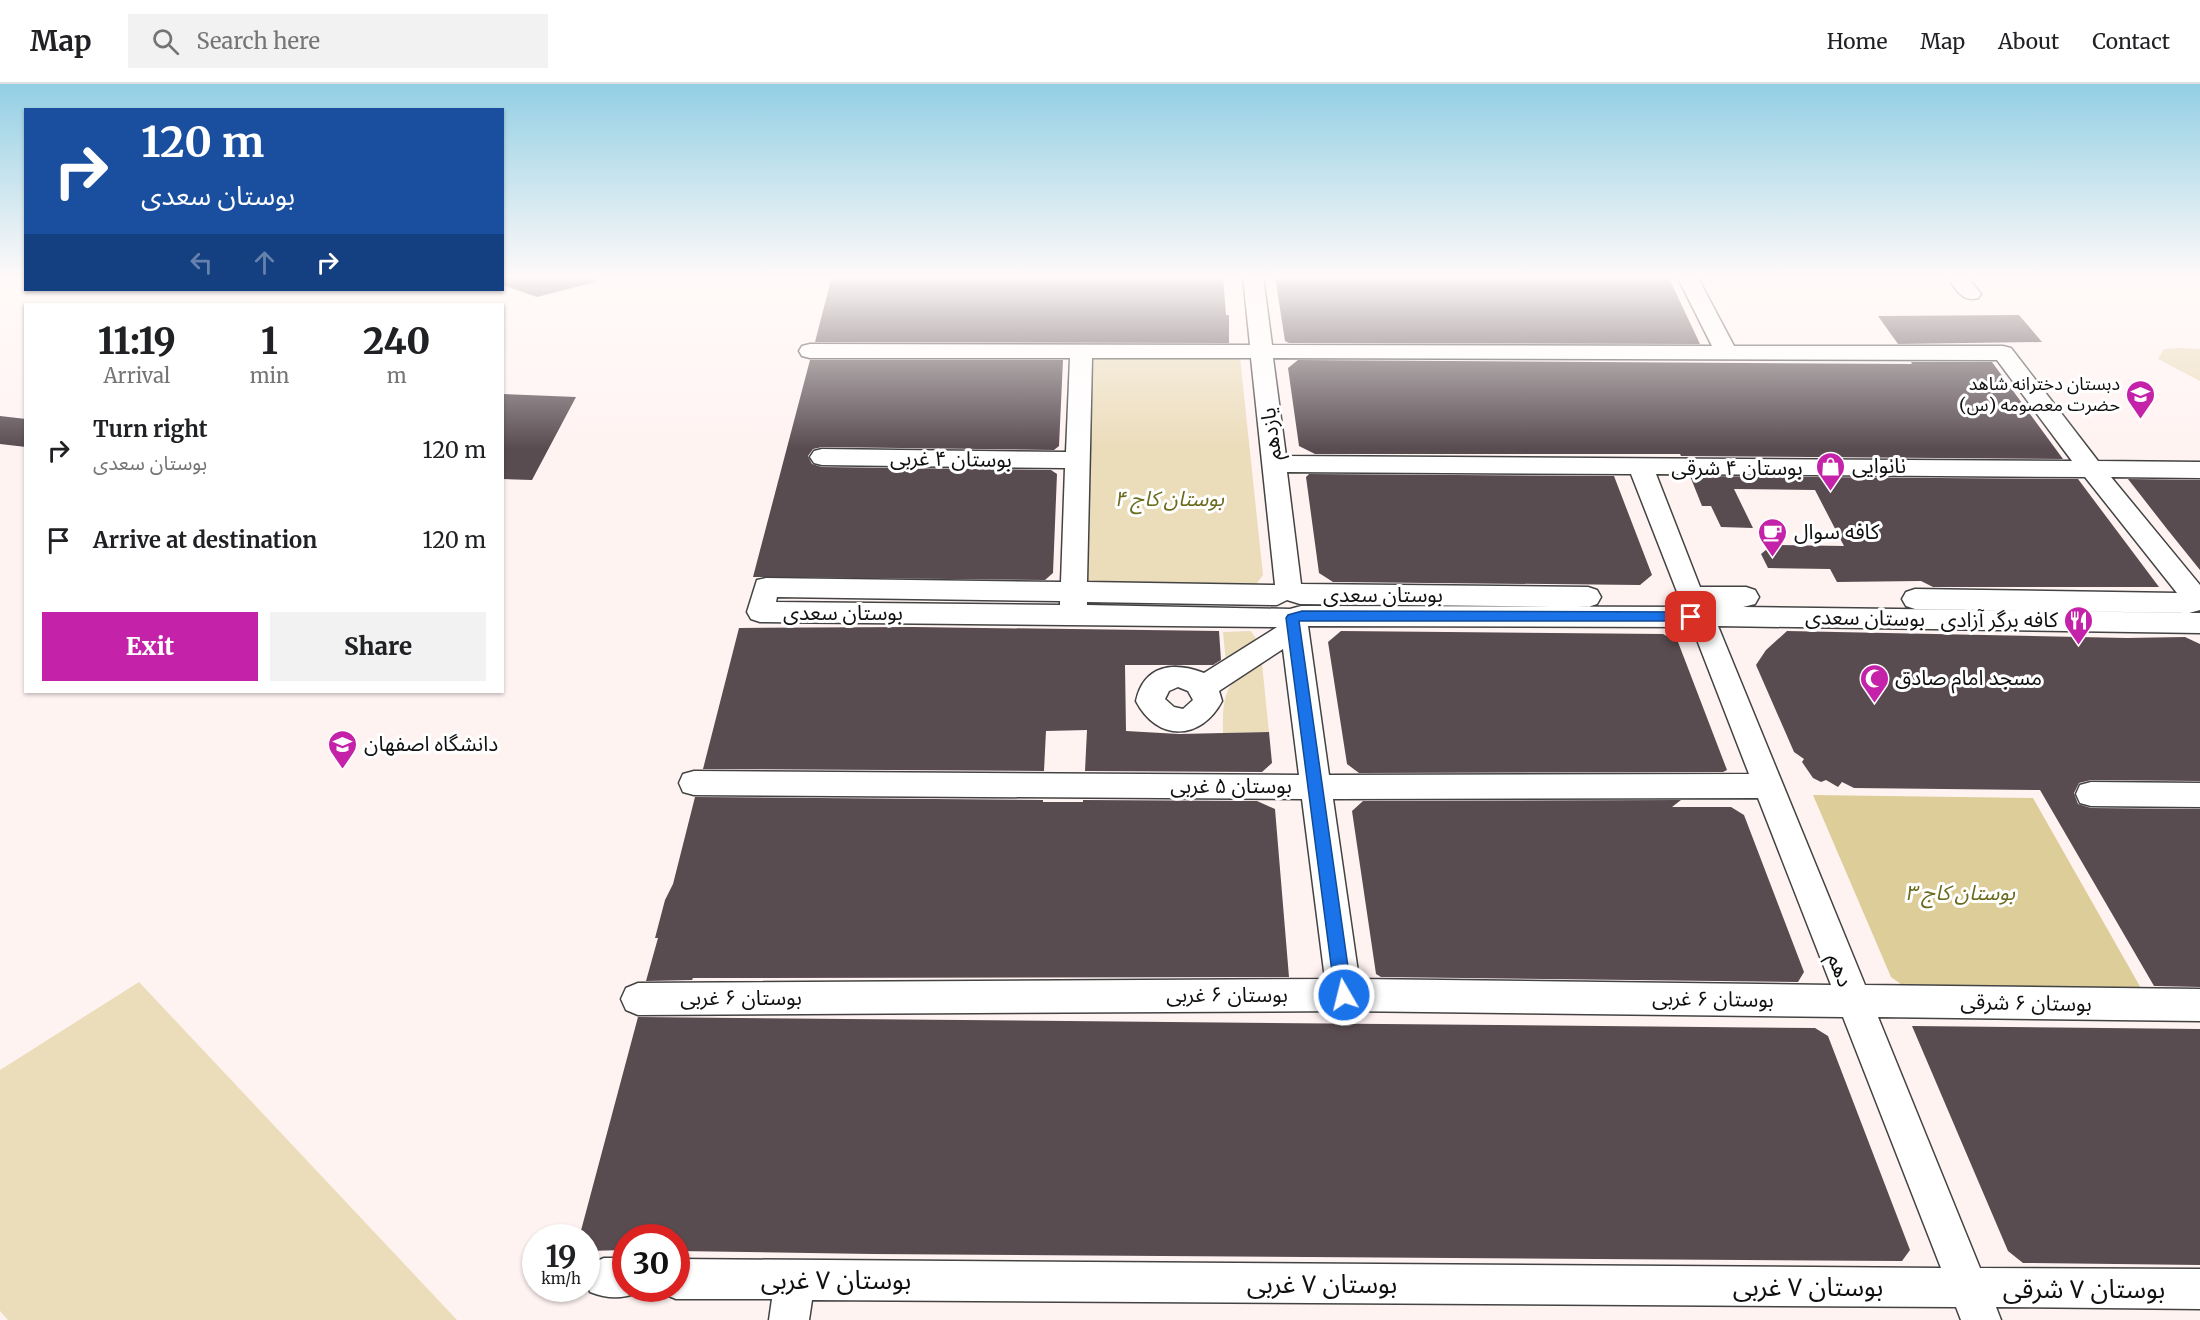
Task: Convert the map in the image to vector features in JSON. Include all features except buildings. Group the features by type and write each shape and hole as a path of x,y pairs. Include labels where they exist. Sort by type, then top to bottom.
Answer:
{"street":[{"name":"یازدهم","path":"1259,334 1291,609 1344,995"},
{"path":"1717,334 1726,352"},
{"path":"1073,603 1081,350"},
{"path":"810,351 2002,353 2197,610"},
{"name":"بوستان ۴ غربی","path":"822,458 1079,460"},
{"name":"بوستان ۴ شرقی","path":"1274,464 2200,470"},
{"name":"دهم","path":"1641,468 1974,1304"},
{"name":"بوستان سعدی","path":"1073,603 760,612 766,586 1073,603 1291,609 1696,607 2197,610"},
{"path":"1203,687 1291,609"},
{"name":"بوستان ۵ غربی","path":"694,783 1314,787 1768,786"},
{"path":"2091,794 2200,795"},
{"name":"بوستان ۶ غربی","path":"638,999 1344,995 1853,1000"},
{"name":"بوستان ۶ شرقی","path":"1853,1000 2200,1005"},
{"name":"بوستان ۷ غربی","path":"690,1279 795,1279 1974,1304"},
{"path":"789,1320 795,1279"},
{"name":"بوستان ۷ شرقی","path":"1974,1304 2200,1289"}],"green space":[{"path":"2164,349 2200,349 2200,381 2158,359"},
{"name":"بوستان کاج ۴","path":"1094,357 1240,357 1263,575 1255,586 1085,586 1086,361"},
{"path":"1251,631 1257,640 1226,663 1223,632"},
{"path":"1261,654 1269,732 1223,733 1224,706 1229,688 1234,680"},
{"name":"بوستان کاج ۳","path":"1813,795 2033,798 2142,990 1909,990 1891,977"},
{"path":"139,982 457,1320 8,1320 0,1311 0,1070"}],"place":[{"name":"دبستان دخترانه شاهد حضرت معصومه (س)","path":"2141,420"},
{"name":"نانوایی","path":"1831,492"},
{"name":"کافه سوال","path":"1773,558"},
{"name":"کافه برگر آزادی","path":"2079,646"},
{"name":"مسجد امام صادق","path":"1874,704"},
{"name":"دانشگاه اصفهان","path":"343,770"}],"route":[{"path":"1344,995 1314,787 1293,618 1302,616 1691,617"}]}
